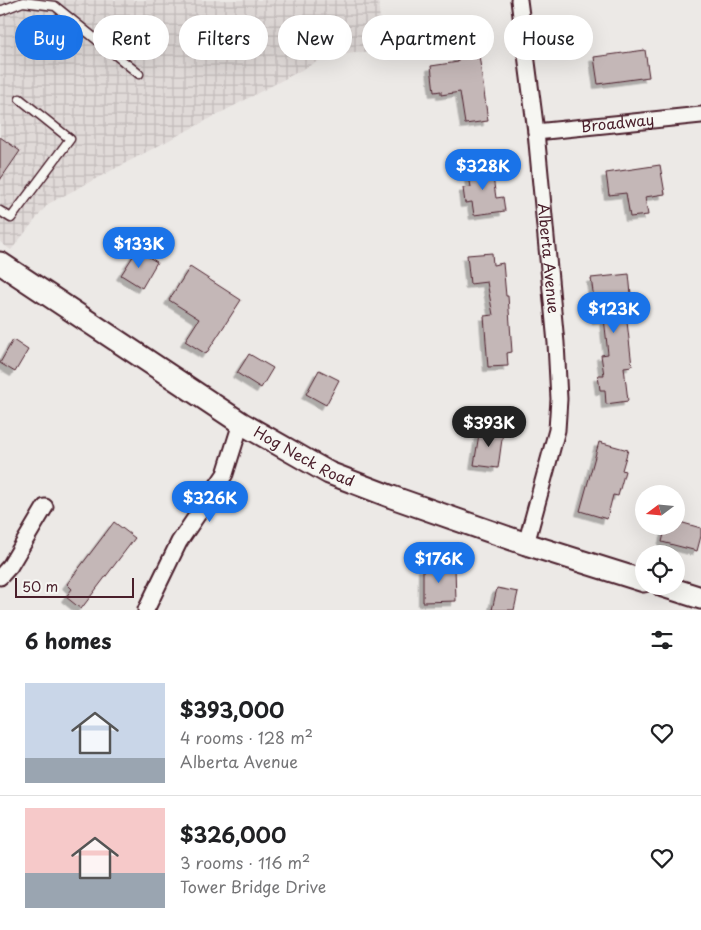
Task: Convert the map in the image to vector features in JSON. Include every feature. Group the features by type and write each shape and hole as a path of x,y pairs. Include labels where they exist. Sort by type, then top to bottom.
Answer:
{"main road":[{"name":"Hog Neck Road","path":"0,263 241,423 329,472 392,497 526,544 635,577"},
{"path":"685,593 701,598"}],"street":[{"name":"Alberta Avenue","path":"520,0 536,132 556,343 559,399 557,430 526,544"},
{"name":"Broadway","path":"536,132 701,115"},
{"path":"146,610 179,542 225,474 241,423"},
{"path":"0,576 10,566 45,507"}],"lane":[{"path":"0,11 23,2 55,6 139,74"},
{"path":"0,211 11,218 70,139 20,99"}],"shaded area":[{"path":"0,0 378,0 380,15 362,15 362,52 352,53 352,15 278,15 278,60 320,60 48,204 11,250 0,242"}],"building":[{"path":"645,50 649,77 598,84 594,57"},
{"path":"458,60 480,60 488,121 465,124 460,92 441,95 441,91 434,92 431,66 458,62"},
{"path":"0,137 20,151 0,180"},
{"path":"491,163 496,198 503,197 505,211 474,215 472,202 465,203 463,188 471,187 467,166"},
{"path":"660,165 665,194 645,197 648,215 630,217 626,193 609,195 606,173"},
{"path":"137,250 157,262 142,288 121,275"},
{"path":"492,253 493,265 503,263 506,296 508,296 512,352 507,353 508,366 488,367 484,316 493,315 487,282 470,284 467,255"},
{"path":"190,267 241,300 206,354 185,341 199,319 169,300"},
{"path":"629,274 631,294 624,295 632,366 624,367 628,401 606,404 605,390 600,390 598,375 604,375 601,355 608,354 604,318 597,319 591,278"},
{"path":"13,340 28,350 15,372 0,363"},
{"path":"249,354 273,368 261,388 237,373"},
{"path":"319,370 339,380 326,405 306,394"},
{"path":"480,428 503,432 498,468 474,465"},
{"path":"599,442 628,450 622,470 625,471 618,496 613,495 607,519 580,511"},
{"path":"114,522 135,538 81,609 66,597 72,589 67,584"},
{"path":"685,524 701,528 697,551 685,548 685,545 662,542 664,535 685,535"},
{"path":"423,567 455,567 456,601 423,602"},
{"path":"497,588 518,592 514,610 492,610"}]}
